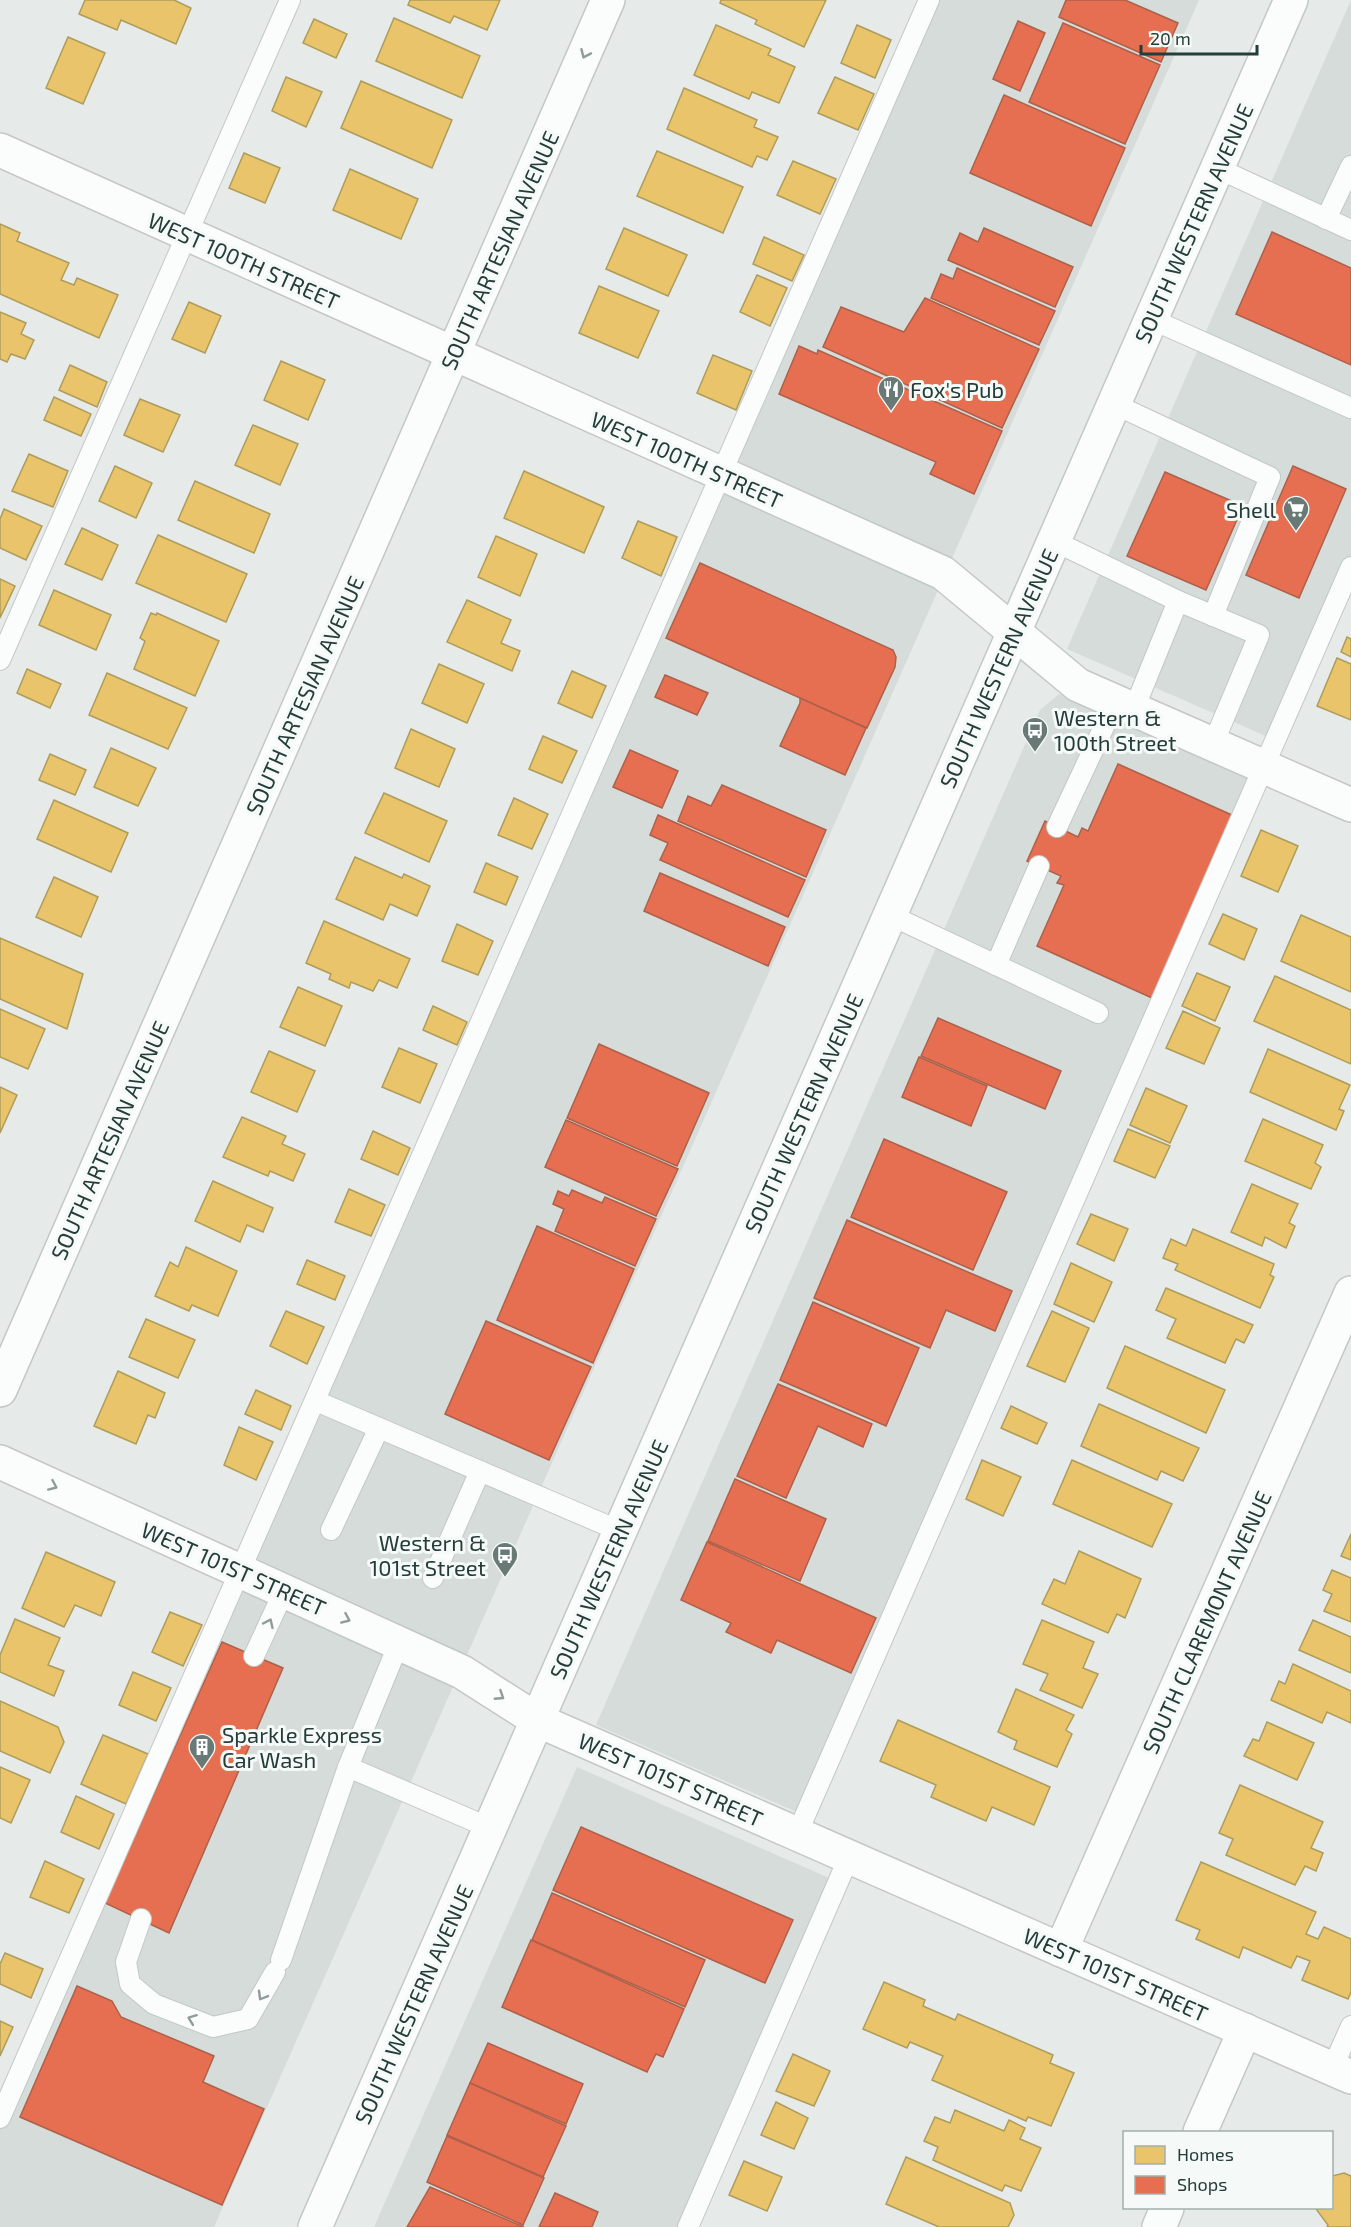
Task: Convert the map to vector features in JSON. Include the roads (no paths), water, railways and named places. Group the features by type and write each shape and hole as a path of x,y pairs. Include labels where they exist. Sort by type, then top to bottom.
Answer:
{"street":[{"name":"SOUTH ARTESIAN AVENUE","path":"0,1390 609,0"},
{"name":"SOUTH WESTERN AVENUE","path":"315,2227 1291,0"},
{"name":"WEST 100TH STREET","path":"0,150 943,573 1078,685 1351,805"},
{"name":"SOUTH CLAREMONT AVENUE","path":"1061,1950 1351,1293"},
{"name":"WEST 101ST STREET","path":"0,1462 462,1672 537,1720 1342,2073"},
{"path":"1201,2131 1245,2030"},
{"path":"1159,2227 1167,2209"}],"lane":[{"path":"0,660 290,0"},
{"path":"0,2118 929,0"},
{"path":"1326,219 1351,166"},
{"path":"1217,168 1351,230"},
{"path":"1151,319 1351,408"},
{"path":"1114,404 1270,477 1213,616"},
{"path":"1054,541 1178,601 1259,635 1213,744"},
{"path":"797,1834 1351,567"},
{"path":"1057,827 1125,705 1178,601"},
{"path":"996,965 1039,866"},
{"path":"890,915 1098,1013"},
{"path":"316,1401 620,1531"},
{"path":"331,1530 379,1428"},
{"path":"433,1578 480,1471"},
{"path":"254,1656 284,1591"},
{"path":"141,1919 126,1962 130,1984 154,2004 213,2027 248,2019 278,1966 348,1767 399,1643"},
{"path":"348,1767 490,1828"},
{"path":"688,2227 849,1857"},
{"path":"1342,2073 1351,2026"}],"place":[{"name":"Fox's Pub","path":"891,412"},
{"name":"Shell","path":"1296,532"},
{"name":"Western & 100th Street","path":"1035,753"},
{"name":"Western & 101st Street","path":"505,1578"},
{"name":"Sparkle Express Car Wash","path":"202,1770"}]}
